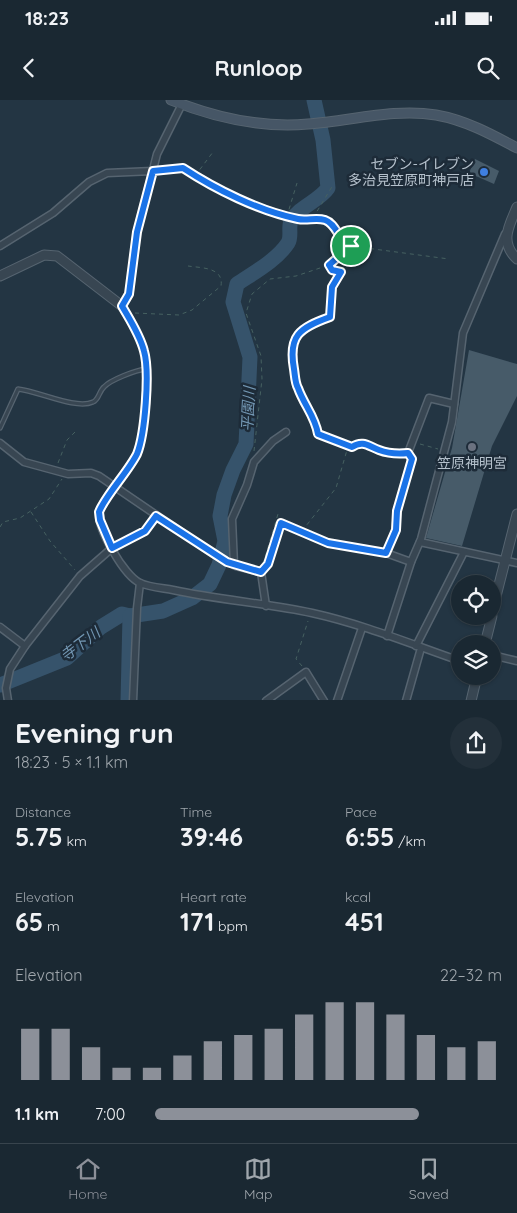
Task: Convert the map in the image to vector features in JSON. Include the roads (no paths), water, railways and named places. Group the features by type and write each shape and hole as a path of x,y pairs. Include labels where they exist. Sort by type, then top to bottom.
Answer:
{"main road":[{"path":"171,100 259,124 308,124 397,113 436,115 467,123 517,148"}],"street":[{"path":"124,311 129,294 137,232 157,154 183,102"},
{"path":"0,246 53,213 89,182 107,173 153,171"},
{"path":"387,636 411,562 420,542 444,450 454,404 463,333 517,207"},
{"path":"505,234 510,250 517,259"},
{"path":"0,276 44,255 57,256 124,311 144,350 147,369 142,437 136,455 100,508 99,516 112,548 127,572 140,583 187,593 311,613 387,636 451,659"},
{"path":"411,562 386,553 396,530 397,511 412,459 408,453 429,398 454,404"},
{"path":"234,565 232,518 248,485 254,462 273,441 286,432"},
{"path":"0,443 24,462 68,474 91,473 116,487 156,516 227,562 261,572 266,606"},
{"path":"501,576 517,514"},
{"path":"8,700 7,676 25,646 80,576 112,548 145,531 156,516"},
{"path":"420,542 517,563"},
{"path":"406,700 419,647 464,552"},
{"path":"134,700 137,608 140,583"},
{"path":"0,627 25,646"},
{"path":"337,700 362,628"},
{"path":"501,657 517,661"},
{"path":"266,700 306,672 324,700"},
{"path":"471,700 475,685"}],"lane":[{"path":"0,428 18,389 34,391 68,402 92,403 96,401 104,386 138,370 147,369"}],"waterway":[{"name":"平園川","path":"130,616 163,611 192,598 210,584 219,565 225,541 220,516 224,495 233,470 246,444 250,357 233,302 237,284 278,255 289,241 291,221 299,211 320,197 328,188 323,140 314,100"},
{"name":"寺下川","path":"0,685 67,658 101,627 122,614 130,616"},
{"name":"平園川","path":"128,700 130,616"}],"place":[{"name":"セブン-イレブン 多治見笠原町神戸店","path":"484,172"},
{"name":"笠原神明宮","path":"472,447"}]}
